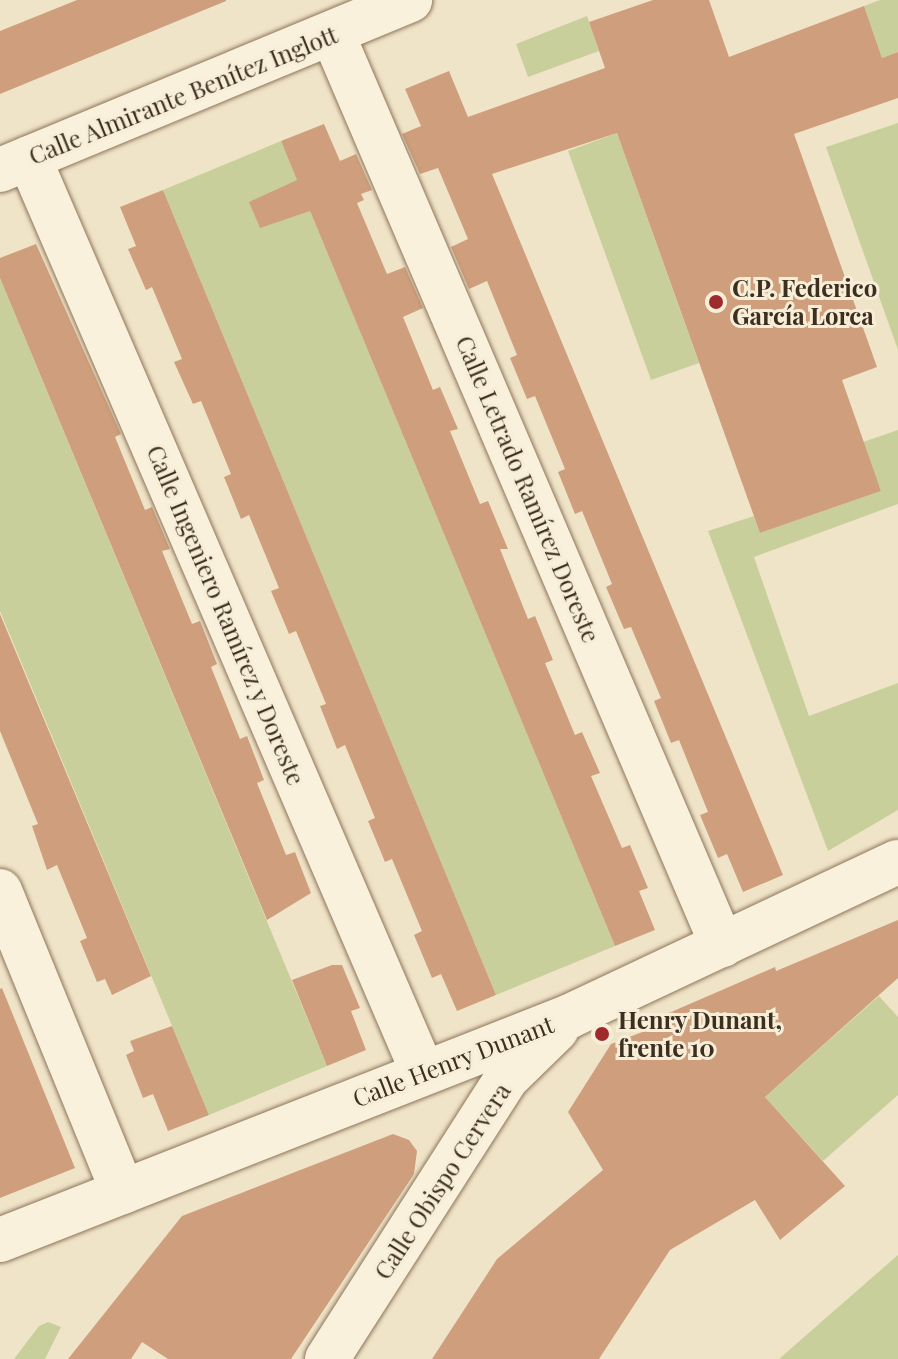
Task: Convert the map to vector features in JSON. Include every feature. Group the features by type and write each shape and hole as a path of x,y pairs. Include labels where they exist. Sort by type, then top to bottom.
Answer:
{"street":[{"name":"Calle Almirante Benítez Inglott","path":"14,164 333,35 410,0"},
{"name":"Calle Letrado Ramírez Doreste","path":"333,35 722,945"},
{"name":"Calle Ingeniero Ramírez y Doreste","path":"14,164 423,1073"},
{"name":"Calle Henry Dunant","path":"7,1245 123,1192 570,1016 898,862"},
{"path":"0,891 123,1192"},
{"name":"Calle Obispo Cervera","path":"327,1359 506,1079 570,1016"}],"green space":[{"path":"880,0 898,0 898,52 882,58 864,6"},
{"path":"587,16 599,51 528,77 516,44"},
{"path":"898,123 898,350 826,147"},
{"path":"617,133 699,363 651,380 568,151"},
{"path":"281,141 615,946 496,995 163,190"},
{"path":"0,278 327,1066 209,1115 0,611"},
{"path":"898,430 898,504 754,557 809,716 898,683 898,810 828,851 708,531 754,516 760,533 881,491 863,442"},
{"path":"879,996 898,1017 898,1095 823,1161 765,1097"},
{"path":"898,1255 898,1359 779,1359 820,1323"},
{"path":"48,1322 61,1327 45,1359 14,1359 39,1326"}],"building":[{"path":"77,0 226,1 0,94 0,31"},
{"path":"653,0 709,0 729,57 864,6 882,58 898,52 898,98 794,134 877,367 842,380 881,491 760,533 617,133 492,174 783,875 743,892 727,854 718,858 700,815 708,812 679,740 671,743 654,701 661,698 631,627 624,629 606,587 612,584 582,511 575,514 558,472 565,469 535,396 527,399 510,358 517,355 487,281 469,289 451,247 468,239 438,168 420,174 402,134 421,126 405,89 449,71 468,117 605,68 589,22"},
{"path":"324,124 340,161 356,154 372,190 361,194 364,200 357,203 387,274 405,267 423,308 403,317 433,390 440,387 458,429 450,431 480,504 488,501 508,549 500,549 528,619 535,616 553,660 545,663 575,735 582,732 600,773 591,776 622,848 630,845 648,888 639,891 655,930 615,946 310,211 260,228 249,202 297,180 281,141"},
{"path":"163,190 496,995 457,1011 441,974 432,978 414,935 422,931 392,859 385,862 368,821 375,818 345,745 337,749 320,706 326,704 296,631 289,634 271,591 279,588 249,515 241,519 224,477 231,474 201,401 193,404 174,362 182,359 152,287 146,290 128,249 136,246 120,207"},
{"path":"36,244 121,434 115,437 145,510 152,507 170,549 162,551 192,624 200,621 217,664 211,667 240,739 247,736 264,780 257,783 286,855 295,852 311,893 267,920 0,278 0,258"},
{"path":"0,614 151,976 112,995 105,979 97,982 80,941 87,938 57,865 47,870 32,826 38,824 0,731"},
{"path":"898,920 898,978 765,1097 845,1186 780,1240 755,1200 670,1250 599,1359 432,1359 497,1259 603,1170 568,1112 611,1044 658,1026 655,1019 775,967 776,971"},
{"path":"332,965 342,965 360,1008 351,1011 366,1050 327,1066 292,980"},
{"path":"0,989 75,1168 0,1198"},
{"path":"172,1026 209,1115 168,1131 153,1094 143,1098 126,1055 134,1051 130,1041"},
{"path":"393,1134 409,1140 417,1151 414,1174 291,1359 168,1359 142,1342 131,1359 68,1359 182,1216"}],"place":[{"name":"C.P. Federico García Lorca","path":"716,302"},
{"name":"Henry Dunant, frente 10","path":"602,1034"}]}
